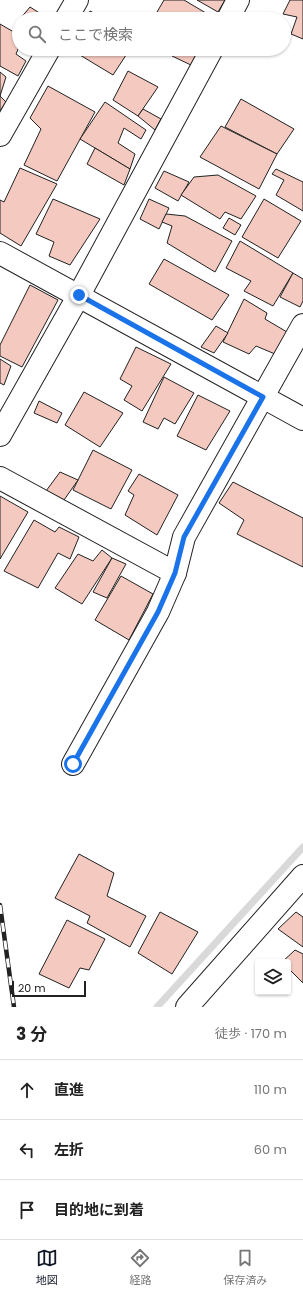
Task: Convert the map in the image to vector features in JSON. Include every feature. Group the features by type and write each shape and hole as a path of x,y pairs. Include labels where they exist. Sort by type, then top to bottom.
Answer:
{"street":[{"path":"70,12 77,0"},
{"path":"232,12 238,0"},
{"path":"0,135 45,56"},
{"path":"0,435 79,295 208,56"},
{"path":"0,252 303,419"},
{"path":"73,764 158,612 175,573 184,537 303,325"},
{"path":"0,478 175,573"},
{"path":"187,1007 303,876"}],"building":[{"path":"164,0 184,0 204,12 157,12"},
{"path":"197,0 225,0 218,12"},
{"path":"290,0 303,0 303,39 291,34 297,17 291,16 291,12 284,12"},
{"path":"30,7 38,12 26,12"},
{"path":"0,24 12,31 12,56 19,56 26,61 18,76 0,66"},
{"path":"82,56 125,56 113,75"},
{"path":"172,56 199,56 193,66"},
{"path":"128,71 158,87 138,116 113,100"},
{"path":"0,72 6,77 0,96"},
{"path":"48,86 95,112 57,181 24,165 41,129 30,118"},
{"path":"0,96 6,102 0,111"},
{"path":"241,99 294,129 277,154 225,127"},
{"path":"105,102 146,130 141,139 124,128 118,143 135,154 130,169 80,139"},
{"path":"143,109 161,119 155,130 138,116"},
{"path":"221,126 277,154 259,189 200,157"},
{"path":"95,148 130,169 124,185 87,164"},
{"path":"20,168 57,184 21,246 0,233 0,200 4,202"},
{"path":"276,169 303,182 303,211 276,195 284,180 272,174"},
{"path":"164,171 189,182 178,201 155,188"},
{"path":"218,175 256,196 241,219 225,212 220,219 181,195 194,177"},
{"path":"53,199 100,219 70,265 49,256 54,242 36,234"},
{"path":"149,199 169,208 159,229 140,219"},
{"path":"264,199 301,221 278,258 242,237"},
{"path":"166,214 185,216 232,241 215,272 167,243 172,226 162,222"},
{"path":"229,218 241,225 235,235 223,228"},
{"path":"240,241 293,273 273,306 244,291 251,281 226,268"},
{"path":"164,259 229,295 212,320 149,284"},
{"path":"293,273 303,279 303,301 300,307 280,297"},
{"path":"30,285 58,300 22,367 0,356 0,345"},
{"path":"244,299 267,313 265,319 287,332 275,354 256,346 249,354 223,342"},
{"path":"216,326 228,333 214,353 201,347"},
{"path":"136,347 171,364 142,411 124,400 132,386 120,379"},
{"path":"0,359 11,366 4,385 0,383"},
{"path":"164,377 194,393 175,424 164,418 158,429 143,422"},
{"path":"84,392 123,413 100,447 65,425"},
{"path":"198,395 230,411 206,450 177,436"},
{"path":"39,401 62,413 57,423 34,413"},
{"path":"93,450 132,470 111,509 73,490"},
{"path":"60,472 78,480 64,500 46,491"},
{"path":"139,474 178,495 157,535 125,515 134,495 128,491"},
{"path":"233,482 303,518 303,567 237,534 244,520 219,503"},
{"path":"0,496 28,512 0,559"},
{"path":"34,520 55,532 59,527 79,537 70,559 58,553 38,588 4,571"},
{"path":"102,550 112,558 82,604 55,588 78,554 93,561"},
{"path":"112,558 126,564 107,598 93,592"},
{"path":"121,576 153,594 129,640 95,620"},
{"path":"79,854 114,873 107,896 146,916 130,947 87,923 90,916 55,898"},
{"path":"160,912 198,932 172,974 138,953"},
{"path":"296,912 303,917 303,947 278,929"},
{"path":"67,920 105,939 89,970 80,968 69,988 39,974"},
{"path":"295,950 303,954 303,983 291,971 291,959 285,959"}],"waterway":[{"path":"157,1007 303,847"}],"railway":[{"path":"0,905 14,1007"}],"route":[{"path":"73,764 158,612 175,573 184,537 263,397 79,295"}]}
